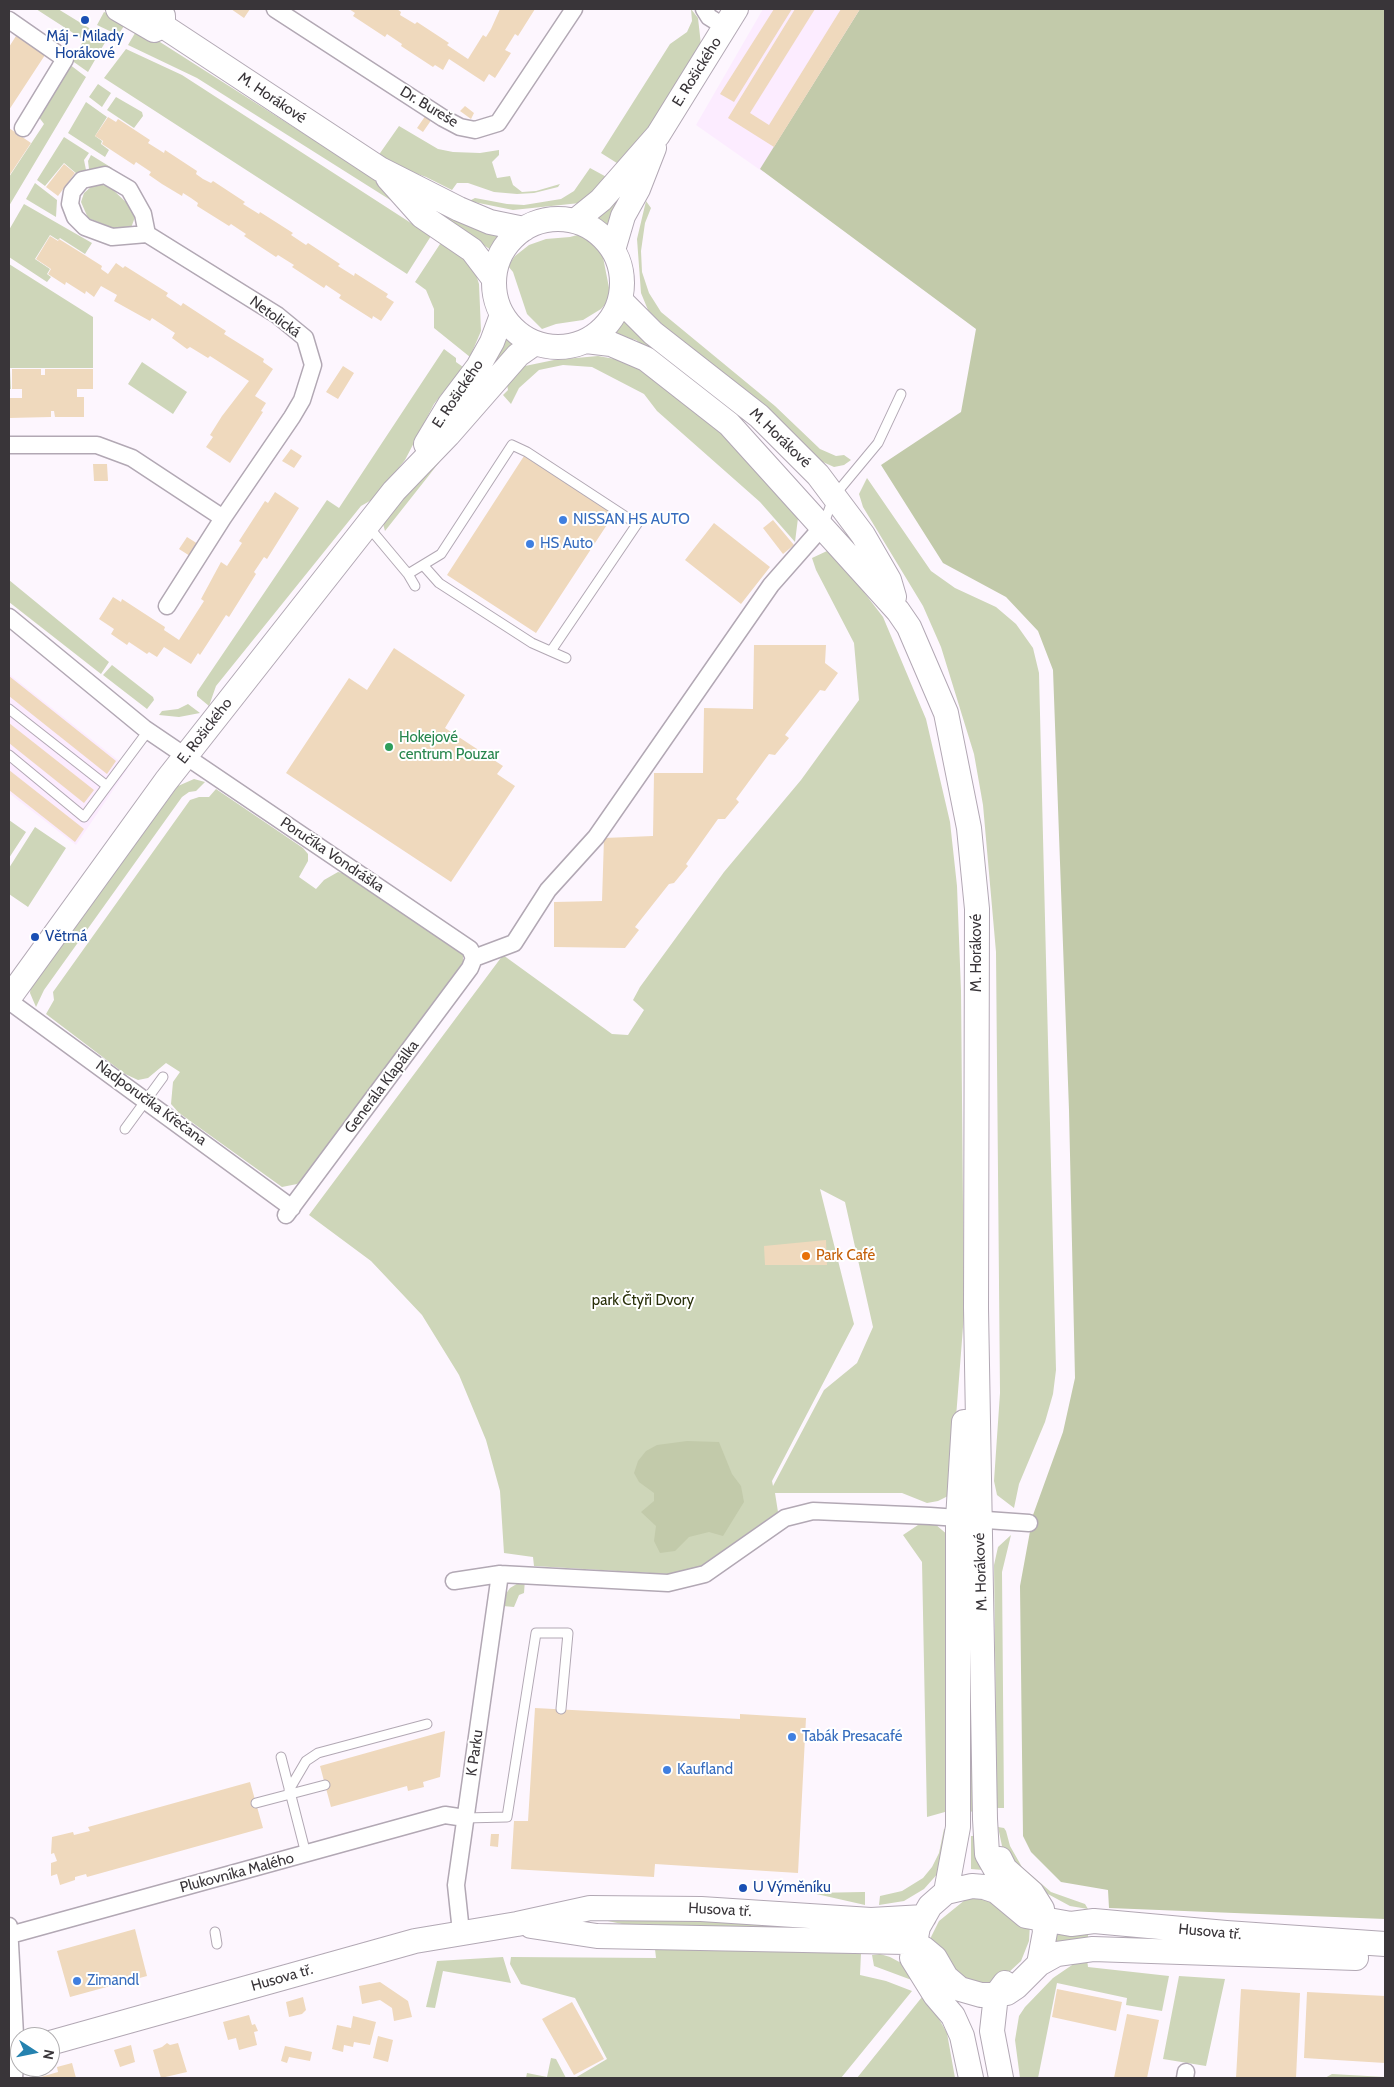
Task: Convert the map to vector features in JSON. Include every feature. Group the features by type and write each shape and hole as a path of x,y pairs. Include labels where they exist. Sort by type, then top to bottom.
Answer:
{"street":[{"name":"M. Horákové","path":"118,9 154,30 164,18 380,170 459,210 490,222 524,228"},
{"name":"Dr. Bureše","path":"275,9 443,118 460,127 475,130 498,123 574,9"},
{"path":"704,9 709,17 730,18"},
{"name":"E. Rošického","path":"575,221 601,200 658,135 730,18"},
{"path":"9,20 66,59 23,128"},
{"name":"E. Rošického","path":"613,250 623,216 646,172 658,135"},
{"name":"M. Horákové","path":"380,170 422,216 472,250 494,279"},
{"path":"105,175 129,188 143,214 147,234 112,237 85,227 75,217 70,204 72,192 82,180 105,175"},
{"path":"558,219 575,221 597,232 613,250 620,266 622,283 620,300 613,316 601,331 586,341 569,346 552,347 535,343 516,332 502,315 496,298 494,279 498,259 509,242 524,228 540,221 558,219"},
{"name":"Netolická","path":"147,234 277,315 305,338 313,365 302,400 167,606"},
{"name":"M. Horákové","path":"620,300 653,332 759,416 818,475 863,535 884,572 898,611"},
{"name":"E. Rošického","path":"411,473 450,404 478,367 492,342 502,315"},
{"name":"M. Horákové","path":"586,341 611,344 646,359 729,424 898,611 910,627 946,713 970,828 977,909 976,1308 964,1430 987,1854 1004,1884"},
{"name":"E. Rošického","path":"9,999 185,757 367,525 411,473 448,435 518,355 535,343"},
{"path":"9,445 97,445 132,458 224,518"},
{"path":"474,958 514,943 548,890 596,837 771,585 823,526"},
{"path":"9,617 148,731 185,757"},
{"name":"Poručíka Vondráška","path":"185,757 216,776 470,949 474,958"},
{"name":"Generála Klapálka","path":"289,1211 470,968 474,958"},
{"name":"Nadporučíka Křečana","path":"9,999 147,1100 289,1211"},
{"path":"454,1581 500,1574 668,1583 705,1574 785,1518 813,1511 1029,1524"},
{"name":"M. Horákové","path":"953,1884 963,1840 958,1822 969,1520"},
{"name":"K Parku","path":"461,1932 456,1885 500,1574"},
{"name":"Plukovníka Malého","path":"9,1931 306,1854 445,1815 465,1818"},
{"path":"919,1954 944,1989 959,2000 977,2005 1002,1998 1039,1964 1044,1941 1032,1893 1005,1869 986,1835"},
{"path":"889,1919 953,1884 977,1874 1004,1884 1038,1913"},
{"path":"971,2078 962,2036 953,2016 926,1982 919,1954 918,1927 930,1906 953,1884 996,1891 1026,1916 1038,1913"},
{"path":"919,1954 931,1922 943,1908 956,1898 953,1884"},
{"name":"Husova tř.","path":"60,2040 415,1941 517,1924 590,1908 701,1909 889,1919 924,1917"},
{"path":"1007,2078 1003,2038 1002,1998 1004,1983 1020,1972 1030,1958 1038,1913"},
{"name":"Husova tř.","path":"1038,1913 1071,1916 1083,1921 1385,1944"},
{"name":"Husova tř.","path":"517,1924 597,1936 874,1943 919,1954"},
{"path":"9,1931 14,2027"},
{"name":"Husova tř.","path":"1039,1964 1058,1954 1093,1949 1385,1959"},
{"path":"919,1954 935,1958 946,1977 960,1989 981,1996 1002,1998 1020,1997 1079,1952"},
{"path":"1001,2078 992,2031 1002,1998"},
{"path":"959,2000 976,2045 980,2078"}],"lane":[{"path":"823,526 834,496 878,443 901,394"},
{"path":"408,574 441,554 512,445 527,452 617,508 637,524 551,651"},
{"path":"367,525 408,574 415,586"},
{"path":"423,565 439,583 532,644 566,658"},
{"path":"9,709 107,786"},
{"path":"9,755 84,817 148,731"},
{"path":"124,1129 163,1077"},
{"path":"465,1818 507,1817 536,1633 568,1633 561,1709"},
{"path":"290,1792 306,1761 318,1753 427,1724"},
{"path":"281,1757 306,1854"},
{"path":"256,1804 290,1792 325,1785"},
{"path":"215,1932 217,1944"}],"shaded area":[{"path":"763,9 864,9 763,172 696,125"},
{"path":"9,674 128,768 76,845 9,793"}],"green space":[{"path":"36,9 58,9 107,39 88,72 71,60 84,40"},
{"path":"691,9 698,18 701,45 676,91 620,165 601,153 670,44 687,32 692,21"},
{"path":"860,9 1385,9 1385,1919 1109,1908 1108,1890 1061,1882 1031,1852 1023,1836 1020,1586 1033,1515 1063,1432 1075,1378 1069,1110 1053,670 1038,631 1006,597 943,563 881,465 961,412 976,329 760,169"},
{"path":"104,12 128,20 118,35 97,25"},
{"path":"138,28 375,179 411,213 197,78 128,45"},
{"path":"126,49 182,75 431,236 407,274 104,78"},
{"path":"69,64 86,77 9,206 9,177 44,124 38,116"},
{"path":"98,84 111,93 102,107 89,97"},
{"path":"116,97 142,112 143,116 134,128 107,110"},
{"path":"86,102 107,117 95,136 109,150 105,157 68,133"},
{"path":"399,126 438,149 453,152 480,153 499,150 499,155 492,162 497,178 510,176 513,185 522,192 536,191 560,184 558,187 534,193 517,194 494,192 468,183 457,183 452,190 426,177 387,163 378,156"},
{"path":"64,137 89,153 84,160 86,170 77,174 64,163 45,186 37,180"},
{"path":"91,155 112,168 89,169 88,161"},
{"path":"590,168 612,180 580,203 513,210 469,201 475,198 524,205 561,199 574,191"},
{"path":"632,170 607,233 595,219"},
{"path":"35,183 57,200 56,217 26,199"},
{"path":"99,184 110,187 130,206 135,217 131,228 125,230 113,228 88,218 81,202 84,193 92,186"},
{"path":"646,201 651,208 645,223 641,251 642,272 649,293 661,312 775,406 820,449 836,456 844,455 851,460 844,465 834,467 814,458 764,404 666,328 648,310 641,293 637,239"},
{"path":"24,204 92,243 85,254 60,238 58,240 50,235 35,259 50,269 47,274 51,277 47,282 9,257 9,230"},
{"path":"438,211 504,237 491,250 438,214"},
{"path":"585,233 602,252 611,298 601,309 583,320 556,324 542,329 527,314 513,272 508,266 515,256 529,245 546,239 570,237"},
{"path":"442,241 473,265 479,284 481,331 470,357 434,328 434,309 426,290 415,282"},
{"path":"9,264 93,317 93,368 10,368 11,389 9,389"},
{"path":"623,319 726,401 723,404 636,340 608,334"},
{"path":"506,330 518,343 492,374 487,371"},
{"path":"444,349 456,358 456,362 463,367 434,404 405,460 375,498 361,506 216,686 209,706 197,696 197,692 327,500 339,508"},
{"path":"598,356 626,361 641,368 711,423 739,448 794,509 798,518 795,542 760,502 657,411 644,394 592,367 563,365 539,370 519,388 511,404 503,395 508,390 507,385 513,373 525,366 554,360"},
{"path":"142,362 187,392 173,414 128,384"},
{"path":"460,436 385,531 383,524 385,518"},
{"path":"867,478 931,571 955,588 996,607 1016,624 1033,648 1039,673 1056,1370 1053,1394 1045,1422 1019,1484 1014,1508 997,1495 994,1481 1000,1393 996,952 983,805 974,754 941,647 923,606 863,507 859,494"},
{"name":"park Čtyři Dvory","path":"827,551 837,557 883,617 926,719 950,822 957,886 961,991 964,1314 950,1495 938,1501 927,1503 902,1493 775,1493 778,1512 701,1566 685,1572 668,1574 534,1566 533,1557 504,1553 500,1491 486,1440 459,1375 422,1315 371,1261 309,1215 503,955 612,1034 628,1035 644,1010 633,1000 640,987 724,872 801,780 859,700 854,643 816,570 812,558","holes":["820,1189 845,1202 873,1327 857,1363 824,1390 773,1486 772,1481 854,1324"]},
{"path":"9,580 109,662 101,674 9,602"},
{"path":"112,665 153,697 154,700 147,709 103,675"},
{"path":"188,704 200,713 179,717 159,715 162,711 178,709"},
{"path":"194,779 205,782 196,791 189,792 182,797 44,990 36,1007 30,993 31,984 37,975 178,786"},
{"path":"216,789 303,848 308,854 308,861 299,877 316,889 324,880 338,872 351,875 457,946 463,955 463,966 304,1178 297,1184 282,1187 179,1113 171,1104 173,1082 180,1072 166,1063 148,1078 138,1080 125,1074 46,1014 54,1000 53,992 190,800 199,797 209,797"},
{"path":"9,820 26,832 9,858"},
{"path":"35,827 66,848 28,907 9,894 9,868"},
{"path":"687,1441 719,1442 732,1474 741,1486 744,1502 723,1536 709,1532 689,1537 675,1551 660,1553 654,1541 656,1526 641,1512 654,1501 654,1493 639,1482 634,1473 638,1461 646,1451 657,1445"},
{"path":"926,1523 935,1524 949,1536 952,1810 927,1817 922,1562 903,1535 918,1525"},
{"path":"1011,1535 1002,1572 1004,1808 997,1808 994,1565 998,1547"},
{"path":"525,1579 524,1593 519,1595 514,1607 503,1606 505,1595 510,1588"},
{"path":"969,1658 973,1702 975,1811 969,1812"},
{"path":"951,1827 940,1871 924,1889 904,1901 879,1905 880,1896 902,1891 923,1878 932,1867 939,1853 944,1829"},
{"path":"998,1827 1004,1828 1006,1831 1010,1846 1022,1867 1051,1892 1085,1904 1088,1909 1070,1906 1046,1893 1009,1857 1002,1846"},
{"path":"971,1836 976,1836 983,1870 971,1869"},
{"path":"976,1891 1030,1924 1029,1941 1021,1961 995,1985 970,1987 931,1945 931,1937 939,1921"},
{"path":"863,1892 865,1892 865,1905 812,1893"},
{"path":"605,1918 670,1919 863,1930 622,1924 603,1920"},
{"path":"1055,1933 1088,1934 1088,1941 1054,1942"},
{"path":"668,1946 861,1953 860,1975 886,1981 912,1991 841,2078 575,2078 607,2059 575,1998 521,1984 510,1964 511,1957 656,1958 655,1949"},
{"path":"880,1954 903,1964 917,1982 874,1966 872,1955"},
{"path":"503,1957 511,1983 443,1971 435,2008 426,2007 437,1961"},
{"path":"1087,1959 1088,1967 1169,1976 1162,2011 1126,2005 1127,1998 1057,1983 1038,2078 1020,2078 1015,2040 1019,2016 1025,2007 1053,1978 1075,1963"},
{"path":"1179,1976 1225,1979 1206,2066 1163,2059"},
{"path":"922,1997 935,2012 947,2033 955,2078 857,2078"},
{"path":"551,2058 556,2059 566,2078 526,2078 527,2073 547,2077"},
{"path":"1332,2074 1385,2077 1385,2078 1325,2078"}],"building":[{"path":"231,9 250,9 244,18"},
{"path":"349,9 397,9 401,12 400,15 415,24 417,22 449,43 447,45 468,59 483,35 486,37 500,9 535,9 518,36 515,34 505,50 511,53 495,78 489,74 484,82 449,59 443,70 435,65 433,67 401,46 402,44 387,34 385,37 353,16 355,13"},
{"path":"774,9 792,9 734,102 720,94"},
{"path":"795,9 815,9 750,113 769,125 841,9 860,9 774,147 728,118"},
{"path":"16,36 45,55 9,110 9,47"},
{"path":"465,106 474,113 471,119 460,111"},
{"path":"426,115 432,119 423,132 417,128"},
{"path":"108,117 116,122 118,119 150,140 148,143 164,153 165,150 197,171 196,174 203,179 211,183 213,181 245,202 243,204 259,214 260,212 293,233 291,235 306,245 308,243 340,264 338,266 354,276 355,273 388,294 386,297 394,302 381,321 373,316 372,319 339,298 341,295 326,285 324,288 292,267 294,265 278,255 276,257 244,236 246,234 231,224 229,226 197,206 198,203 191,198 183,193 182,196 162,184 149,175 151,172 136,162 134,165 102,144 103,141 95,136"},
{"path":"9,128 31,143 9,176"},
{"path":"64,164 75,173 58,196 46,187"},
{"path":"50,236 58,241 59,239 102,266 101,269 108,274 116,263 123,268 125,266 168,293 166,296 181,306 183,303 226,331 224,334 264,359 263,362 273,369 255,396 266,403 261,411 263,412 230,463 206,447 213,437 210,435 222,416 249,381 210,356 208,358 190,347 187,349 172,338 175,333 152,318 150,321 114,301 117,295 101,286 94,297 86,291 85,294 66,282 65,285 48,274 51,269 36,259"},
{"path":"343,366 354,373 338,399 326,392"},
{"path":"12,369 41,369 41,375 45,375 45,369 93,369 93,389 77,389 77,397 84,397 84,417 55,417 54,411 51,411 51,417 9,418 9,398 22,398 22,389 12,389"},
{"path":"291,449 302,456 294,468 282,461"},
{"name":"HS Auto","path":"524,456 614,514 536,633 447,575"},
{"path":"93,464 107,464 108,481 94,481"},
{"path":"275,492 299,508 267,559 264,557 254,572 256,574 229,617 226,615 200,655 198,653 191,664 164,647 157,657 149,652 147,654 129,642 127,645 111,634 114,629 99,619 113,597 121,602 122,599 165,627 164,630 179,640 204,601 201,599 221,562 227,566 242,543 239,541 265,501 268,503"},
{"path":"773,520 794,545 783,554 763,528"},
{"path":"714,523 770,567 741,604 685,560"},
{"path":"187,537 198,544 190,556 179,549"},
{"path":"754,645 826,645 825,663 838,673 825,691 820,690 785,735 789,738 775,755 769,754 736,799 739,802 725,819 718,819 686,864 688,866 674,883 669,884 635,927 639,930 625,948 554,947 554,902 602,901 604,838 653,836 654,773 703,773 704,708 753,709"},
{"name":"Hokejové centrum Pouzar","path":"394,648 465,695 445,728 503,766 497,774 515,786 451,882 286,773 349,678 367,690"},
{"path":"9,676 116,761 107,774 9,696"},
{"path":"9,723 94,790 84,803 9,743"},
{"path":"9,770 84,829 75,842 9,790"},
{"path":"826,1240 827,1265 765,1265 764,1246"},
{"name":"Kaufland","path":"535,1708 740,1719 740,1714 806,1718 798,1873 655,1864 654,1877 511,1869 514,1821 528,1821"},
{"path":"445,1731 440,1777 423,1782 424,1787 408,1791 407,1786 331,1807 320,1766"},
{"path":"250,1782 263,1828 87,1877 86,1874 75,1877 75,1880 60,1885 57,1874 51,1876 51,1863 57,1861 54,1853 51,1854 52,1837 73,1832 74,1835 90,1831 88,1827"},
{"path":"491,1834 499,1834 498,1847 490,1846"},
{"path":"135,1929 147,1976 70,1997 57,1951"},
{"path":"380,1982 408,2001 412,2017 394,2021 392,2008 380,2000 362,2004 359,1986"},
{"path":"1057,1989 1122,2002 1116,2031 1052,2017"},
{"path":"1241,1989 1300,1993 1296,2078 1236,2078"},
{"path":"1307,1992 1385,1996 1385,2063 1304,2058"},
{"path":"303,1997 306,2010 302,2014 289,2017 286,2002"},
{"path":"572,2002 604,2059 574,2075 542,2019"},
{"path":"1127,2014 1159,2020 1147,2078 1114,2078"},
{"path":"249,2015 252,2025 255,2024 258,2031 254,2032 257,2045 239,2050 236,2038 228,2040 223,2022"},
{"path":"353,2016 376,2022 370,2045 354,2042 353,2047 344,2045 343,2052 332,2049 337,2025 351,2028"},
{"path":"378,2036 393,2040 388,2062 373,2058"},
{"path":"167,2043 170,2045 178,2043 187,2072 161,2078 153,2050"},
{"path":"131,2045 135,2062 120,2067 114,2050"},
{"path":"285,2046 312,2052 310,2061 289,2057 287,2063 281,2061"},
{"path":"72,2063 76,2078 37,2078 60,2077 60,2066"}],"place":[{"name":"Máj - Milady Horákové","path":"85,20"},
{"name":"NISSAN HS AUTO","path":"563,520"},
{"name":"HS Auto","path":"530,544"},
{"name":"Hokejové centrum Pouzar","path":"389,747"},
{"name":"Větrná","path":"35,937"},
{"name":"Park Café","path":"806,1256"},
{"name":"Tabák Presacafé","path":"792,1737"},
{"name":"Kaufland","path":"667,1770"},
{"name":"U Výměníku","path":"743,1888"},
{"name":"Zimandl","path":"77,1981"}]}
